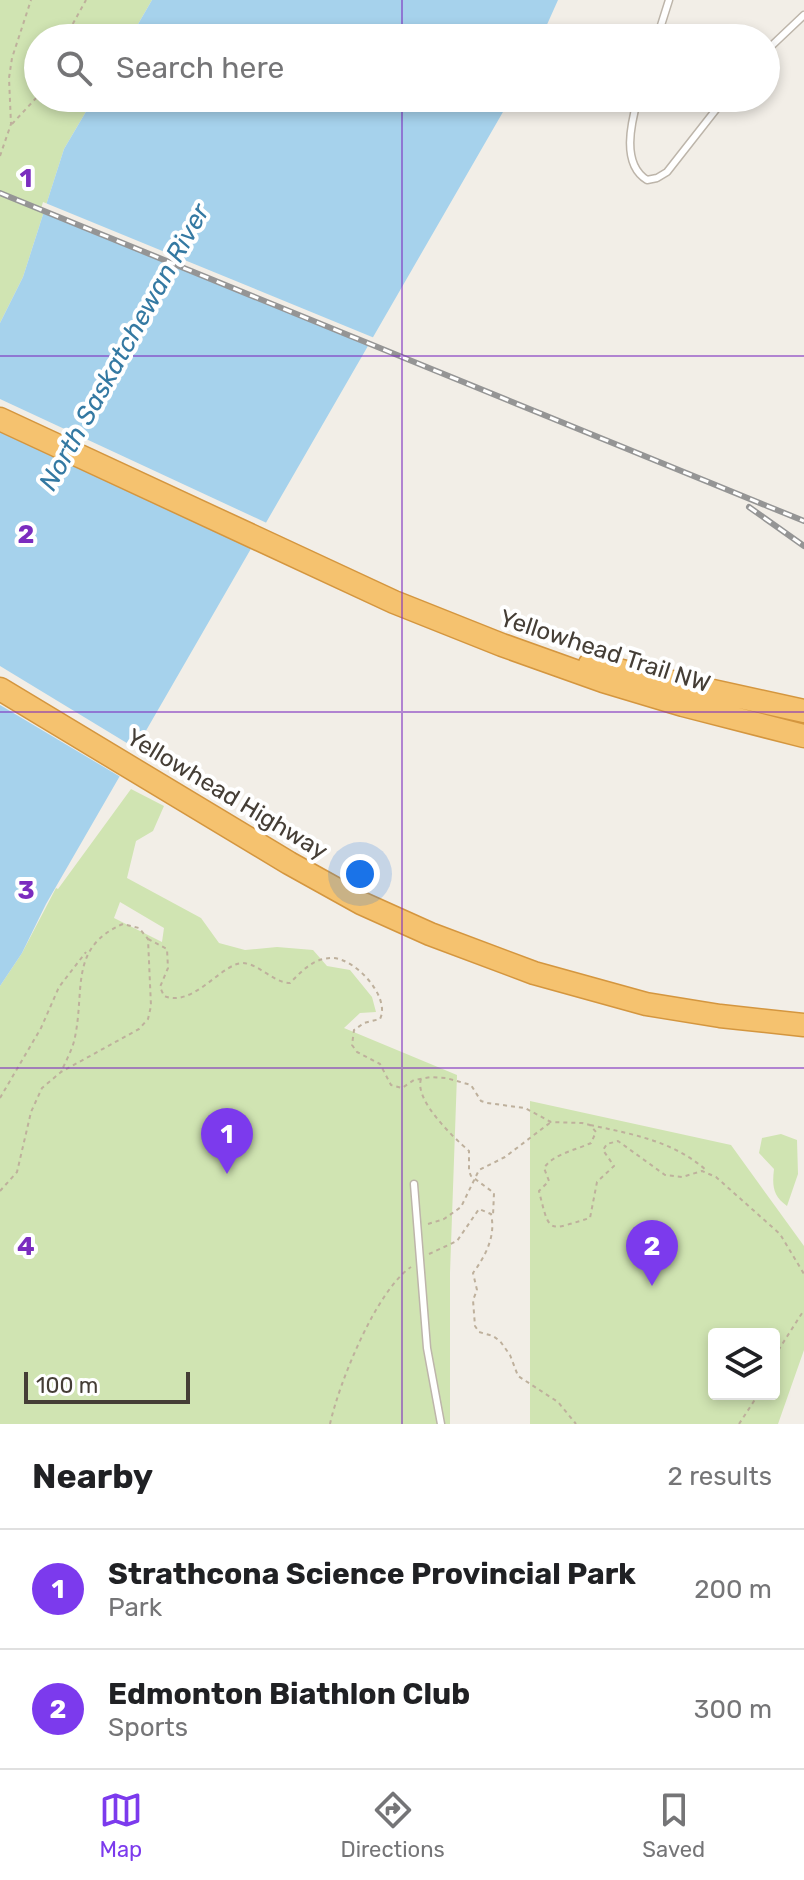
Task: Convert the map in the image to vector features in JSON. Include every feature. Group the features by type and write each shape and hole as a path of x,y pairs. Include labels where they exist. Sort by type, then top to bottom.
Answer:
{"highway":[{"name":"Yellowhead Trail NW","path":"0,419 394,602 502,645 603,681 696,709 804,736"},
{"path":"502,645 804,711"},
{"name":"Yellowhead Highway","path":"0,689 289,863 390,917 534,973 646,1004 804,1025"}],"lane":[{"path":"661,24 669,0"},
{"path":"780,38 804,15"},
{"path":"635,112 630,137 632,157 637,174 647,180 667,172 714,112"},
{"path":"414,1184 427,1348 441,1424"}],"path":[{"path":"0,156 11,124 10,67 31,0"},
{"path":"73,24 86,0"},
{"path":"11,124 24,111"},
{"path":"0,1098 41,1028 59,987 108,930 123,924 139,928 148,939 167,949 168,968 160,987 164,996 170,998 182,996 214,981 234,965 245,963 282,983 290,983 307,966 318,961 332,958 344,960 366,978 381,1001 383,1010 380,1019 364,1023 354,1030 352,1045 357,1052 380,1064 391,1085 406,1087 422,1077 459,1081 471,1085 481,1101 487,1103 525,1108 552,1122 573,1121 673,1147 754,1208 780,1234 804,1274"},
{"path":"0,1191 17,1172 31,1112 42,1088 61,1072 139,1029 148,1019 151,1006 148,939"},
{"path":"61,1072 75,1038 79,986 87,952"},
{"path":"422,1077 419,1088 426,1104 457,1142 469,1151 469,1171 474,1178 494,1193 493,1220 486,1255 473,1273 477,1290 473,1300 475,1326 479,1332 500,1341 510,1355 518,1376 558,1402 576,1424"},
{"path":"418,1230 423,1225 444,1219 461,1207 479,1170 505,1157 552,1122"},
{"path":"589,1125 596,1132 591,1143 546,1163 544,1168 549,1181 539,1191 545,1218 554,1226 563,1228 590,1218 597,1182 614,1166 603,1150 612,1142 623,1142 665,1175 682,1177 695,1172 708,1172"},
{"path":"330,1424 367,1326 394,1284 405,1271 421,1260 457,1241 479,1209 491,1214 493,1220"},
{"path":"780,1348 804,1310"},
{"path":"739,1424 755,1400"}],"green space":[{"path":"0,0 152,0 138,24 24,24 24,112 86,112 64,149 23,277 0,323"},
{"path":"131,789 164,806 153,831 136,841 127,878 201,918 219,943 245,950 277,947 313,950 327,966 350,970 372,997 376,1012 360,1013 344,1028 457,1075 450,1273 450,1424 0,1424 0,986 58,889","holes":["120,902 164,928 162,942 114,918"]},
{"path":"530,1101 731,1145 804,1246 804,1350 778,1424 530,1424"},
{"path":"781,1134 797,1140 798,1174 787,1206 774,1190 774,1169 759,1153 762,1138"}],"water":[{"path":"152,0 558,0 547,24 138,24"},
{"name":"North Saskatchewan River","path":"86,112 503,112 46,904 22,953 0,986 0,323 23,277 64,149"}],"pier":[{"path":"43,202 377,339 373,347 235,288 40,212"},
{"path":"0,399 271,525 256,550 0,431"},
{"path":"0,666 140,751 124,779 0,705"}],"railway":[{"path":"0,193 804,521"},
{"path":"749,507 804,546"}],"place":[{"name":"Strathcona Science Provincial Park","path":"227,1174"},
{"name":"Edmonton Biathlon Club","path":"652,1286"}]}
